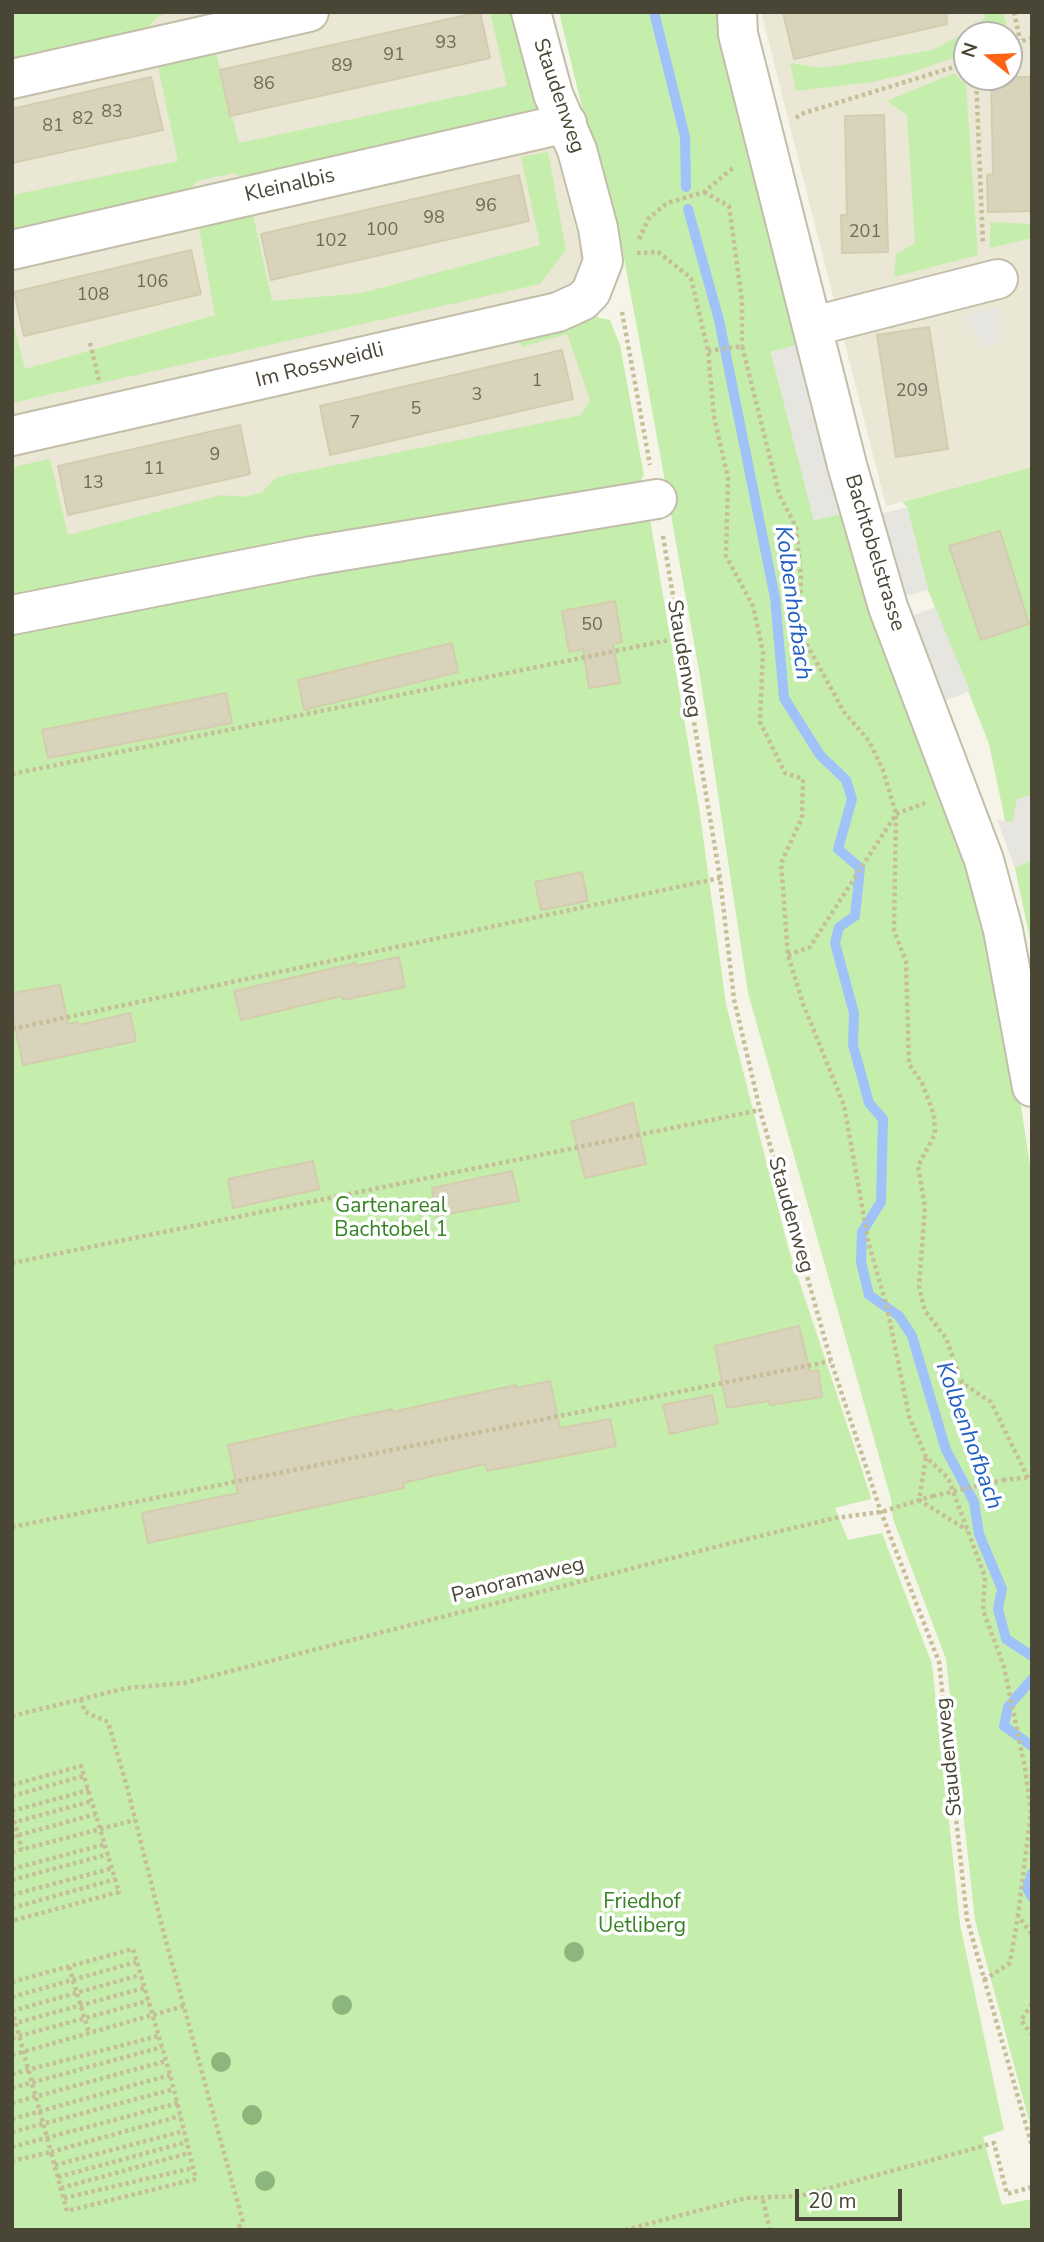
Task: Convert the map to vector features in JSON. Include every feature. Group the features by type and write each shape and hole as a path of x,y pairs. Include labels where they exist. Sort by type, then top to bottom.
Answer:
{"street":[{"path":"12,79 309,12"},
{"name":"Staudenweg","path":"530,12 553,94 567,123 598,228 622,257"},
{"name":"Bachtobelstrasse","path":"737,12 738,34 847,465 888,607 984,860 1003,930 1032,1087"},
{"name":"Kleinalbis","path":"12,250 567,123"},
{"name":"Im Rossweidli","path":"12,436 558,312 582,301 622,257"},
{"path":"814,326 991,263"},
{"path":"12,615 312,556 657,499"}],"path":[{"path":"622,257 649,218 667,203 704,192 749,152 766,143 801,114 953,67"},
{"path":"976,91 991,263"},
{"path":"704,192 729,206 742,301 742,345 779,494 796,527 800,578 799,630 844,712 869,741 883,770 896,814 894,930 906,961 909,1064 922,1083 934,1115 935,1134 918,1166 925,1207 919,1287 925,1311 946,1338 962,1383 991,1402 1030,1477"},
{"path":"622,257 658,252 691,278 708,351 714,417 728,478 726,556 753,606 763,652 760,722 785,773 803,779 802,818 781,863 788,955 803,1004 844,1105 869,1245 887,1307 909,1416 926,1457 948,1478 985,1577 983,1610 1004,1667 1025,1768 1031,1812 1010,1963 984,1980"},
{"name":"Staudenweg","path":"619,303 657,499 720,878 734,999 760,1110 831,1361 881,1511 939,1662 967,1919 1032,2146"},
{"path":"90,343 101,391"},
{"path":"708,351 742,345"},
{"path":"12,774 679,638"},
{"path":"788,955 810,947 896,814 959,791"},
{"path":"12,1028 720,878"},
{"path":"12,1263 760,1110"},
{"path":"12,1527 831,1361"},
{"path":"926,1457 919,1500 967,1530"},
{"name":"Panoramaweg","path":"12,1716 127,1688 184,1683 735,1542 835,1518 881,1511 1003,1480 1030,1477"},
{"path":"81,1699 85,1713 108,1721 243,2222 236,2230"},
{"path":"12,1785 81,1766 119,1892 12,1922"},
{"path":"12,1796 84,1776"},
{"path":"22,1849 15,1836 12,1812 89,1790"},
{"path":"13,1823 92,1801"},
{"path":"15,1836 96,1814"},
{"path":"12,1852 135,1820"},
{"path":"12,1869 106,1844"},
{"path":"12,1880 109,1854"},
{"path":"12,1895 113,1868"},
{"path":"12,1908 116,1879"},
{"path":"1018,1915 1032,1935"},
{"path":"12,1983 133,1949 178,2103 196,2179 67,2211 12,2010 140,1975"},
{"path":"12,1997 136,1962"},
{"path":"69,1967 89,2033"},
{"path":"14,2024 144,1988"},
{"path":"12,2038 148,2001"},
{"path":"1032,2004 1021,2020 1032,2035"},
{"path":"12,2054 184,2006"},
{"path":"12,2074 158,2036"},
{"path":"12,2088 162,2047"},
{"path":"12,2103 166,2061"},
{"path":"12,2119 41,2113 170,2074"},
{"path":"12,2132 174,2089"},
{"path":"12,2147 178,2103"},
{"path":"12,2161 180,2116"},
{"path":"55,2165 184,2131"},
{"path":"58,2177 187,2142"},
{"path":"625,2230 746,2198 763,2200 800,2196 994,2143 1007,2193 1032,2187"},
{"path":"61,2188 189,2153"},
{"path":"64,2198 193,2168"},
{"path":"763,2200 770,2230"},
{"path":"642,2225 650,2230"}],"shaded area":[{"path":"12,12 520,12 649,513 12,626"},
{"path":"761,12 1032,12 1032,467 886,506"},
{"path":"1000,306 1003,342 982,347 966,316"},
{"path":"801,344 844,513 814,520 771,352"},
{"path":"907,507 928,590 902,597 881,514"},
{"path":"935,607 970,691 944,701 910,617"},
{"path":"1032,795 1032,860 1015,868 997,820 1012,822 1017,799"}],"green space":[{"path":"12,12 168,12 155,19 148,28 12,60"},
{"path":"490,12 524,12 542,88 533,118 252,182 233,173 197,181 185,197 12,236 12,195 178,161 156,57 213,41 239,143 507,86"},
{"path":"559,12 719,12 801,344 771,352 814,520 844,513 974,883 1018,1086 1032,1179 1032,2132 975,1920 946,1659 893,1519 891,1499 748,993 700,676 622,248 611,228"},
{"path":"984,12 1003,12 1006,21 981,21 985,18"},
{"path":"953,39 953,58 904,75 872,82 796,91 790,63 823,68 933,50"},
{"path":"953,73 953,91 966,91 978,255 894,277 896,254 915,243 907,115 887,101"},
{"path":"548,152 566,250 540,284 12,403 12,318 25,369 215,315 198,223 252,210 272,301 362,293 540,245 521,157"},
{"path":"990,222 1032,224 1032,238 990,248"},
{"path":"586,315 610,320 620,345 644,475 630,498 12,610 12,467 50,459 68,535 221,495 243,497 261,493 277,477 581,415 590,400 567,334 522,347 516,334"},
{"path":"1032,467 1032,949 989,744 928,590 907,507 902,502"},
{"path":"649,513 699,807 726,1004 788,1247 871,1499 835,1508 848,1540 882,1533 932,1664 960,1924 1004,2130 983,2137 1002,2205 1032,2199 1032,2230 12,2230 12,626"}],"building":[{"path":"480,12 490,58 230,116 220,70"},
{"path":"783,12 946,12 947,24 794,59"},
{"path":"151,77 163,130 12,163 12,109"},
{"path":"1023,77 1030,77 1032,211 988,212 987,175 993,174 991,91 1023,91"},
{"path":"884,115 888,252 842,253 841,215 847,215 845,116"},
{"path":"519,175 529,221 271,280 261,234"},
{"path":"191,250 201,294 24,336 14,292"},
{"path":"929,327 948,449 896,457 877,335"},
{"path":"562,350 573,399 330,455 320,406"},
{"path":"240,425 250,474 68,515 58,466"},
{"path":"1000,531 1029,624 981,640 949,546"},
{"path":"615,601 622,642 613,644 620,683 589,688 583,649 569,652 562,611"},
{"path":"452,643 458,672 304,710 298,680"},
{"path":"226,693 232,723 48,758 42,730"},
{"path":"582,872 588,901 541,910 535,882"},
{"path":"399,957 405,987 343,1000 342,996 241,1020 234,991 356,963 357,966"},
{"path":"60,985 68,1024 78,1022 79,1025 130,1013 136,1041 23,1065 12,1012 12,993"},
{"path":"633,1103 646,1164 585,1178 571,1122"},
{"path":"313,1161 319,1189 233,1208 228,1179"},
{"path":"512,1171 519,1201 436,1216 432,1188"},
{"path":"799,1326 810,1372 818,1370 822,1397 770,1405 769,1401 727,1408 715,1346"},
{"path":"550,1381 560,1428 610,1419 616,1446 487,1471 485,1464 403,1483 404,1488 148,1543 142,1513 238,1493 228,1445 392,1409 392,1412 516,1385 517,1388"},
{"path":"712,1395 718,1423 670,1434 663,1405"}],"waterway":[{"name":"Kolbenhofbach","path":"654,12 685,137 686,187"},
{"name":"Kolbenhofbach","path":"688,209 719,320 775,598 784,698 820,755 846,780 852,799 838,849 860,868 855,916 839,927 835,943 854,1013 853,1045 869,1103 883,1119 881,1202 862,1232 861,1262 869,1295 899,1316 912,1336 946,1450 974,1502 979,1534 1002,1589 998,1609 1006,1639 1032,1656"},
{"name":"Kolbenhofbach","path":"1032,1679 1008,1707 1004,1726 1032,1746"},
{"name":"Kolbenhofbach","path":"1032,1873 1027,1888 1032,1897"}],"park label":[{"name":"Gartenareal Bachtobel 1","path":"391,1219"},
{"name":"Friedhof Uetliberg","path":"642,1915"}]}
